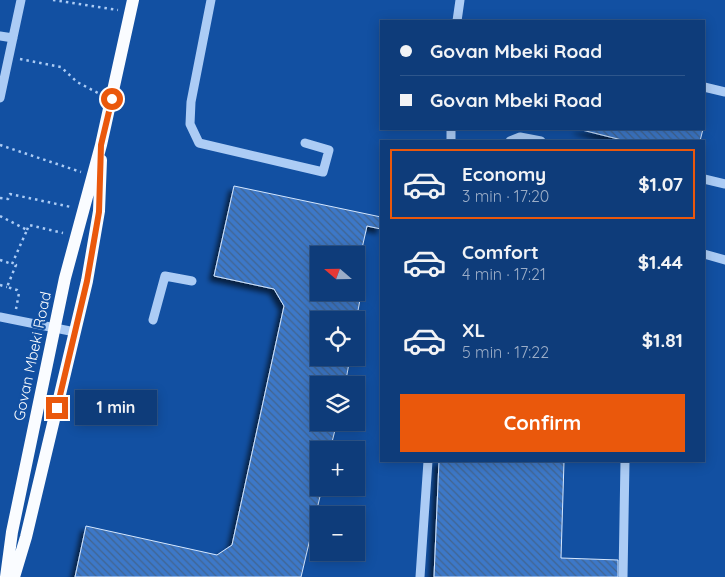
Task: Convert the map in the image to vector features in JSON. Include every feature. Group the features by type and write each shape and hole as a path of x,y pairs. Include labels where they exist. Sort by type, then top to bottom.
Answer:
{"main road":[{"name":"Govan Mbeki Road","path":"6,577 12,532 55,328 82,210 112,99 133,0"},
{"name":"Govan Mbeki Road","path":"14,577 26,537 87,281 99,212 101,145"}],"street":[{"path":"0,98 21,0"},
{"path":"211,0 191,102 190,124 199,143 323,172 329,150 305,143"},
{"path":"457,20 460,0"},
{"path":"0,36 13,38"},
{"path":"705,87 725,92"},
{"path":"512,140 520,137 536,140"},
{"path":"705,179 725,184"},
{"path":"705,254 725,260"},
{"path":"153,320 165,276 192,281"},
{"path":"0,317 75,332"},
{"path":"420,577 428,462"},
{"path":"624,577 625,462"}],"path":[{"path":"53,0 111,8 130,13"},
{"path":"9,56 61,68 77,82 112,99"},
{"path":"0,145 92,176"},
{"path":"0,198 8,199 10,194 82,210"},
{"path":"0,216 27,230"},
{"path":"12,264 29,225 76,236"},
{"path":"0,260 16,265 7,287"},
{"path":"0,285 19,292 14,320"}],"building":[{"path":"582,130 703,130 700,140 622,140"},
{"path":"234,186 380,217 380,229 367,226 363,246 310,246 310,301 360,301 358,311 310,311 310,366 349,366 347,376 310,376 310,431 335,431 332,441 310,441 310,496 320,496 318,506 310,506 310,539 301,577 75,577 86,526 217,555 232,545 284,306 274,289 214,276"},
{"path":"439,462 564,462 561,558 618,560 618,577 434,577"}],"route":[{"path":"57,408 87,281 99,212 101,145 112,99"}]}
